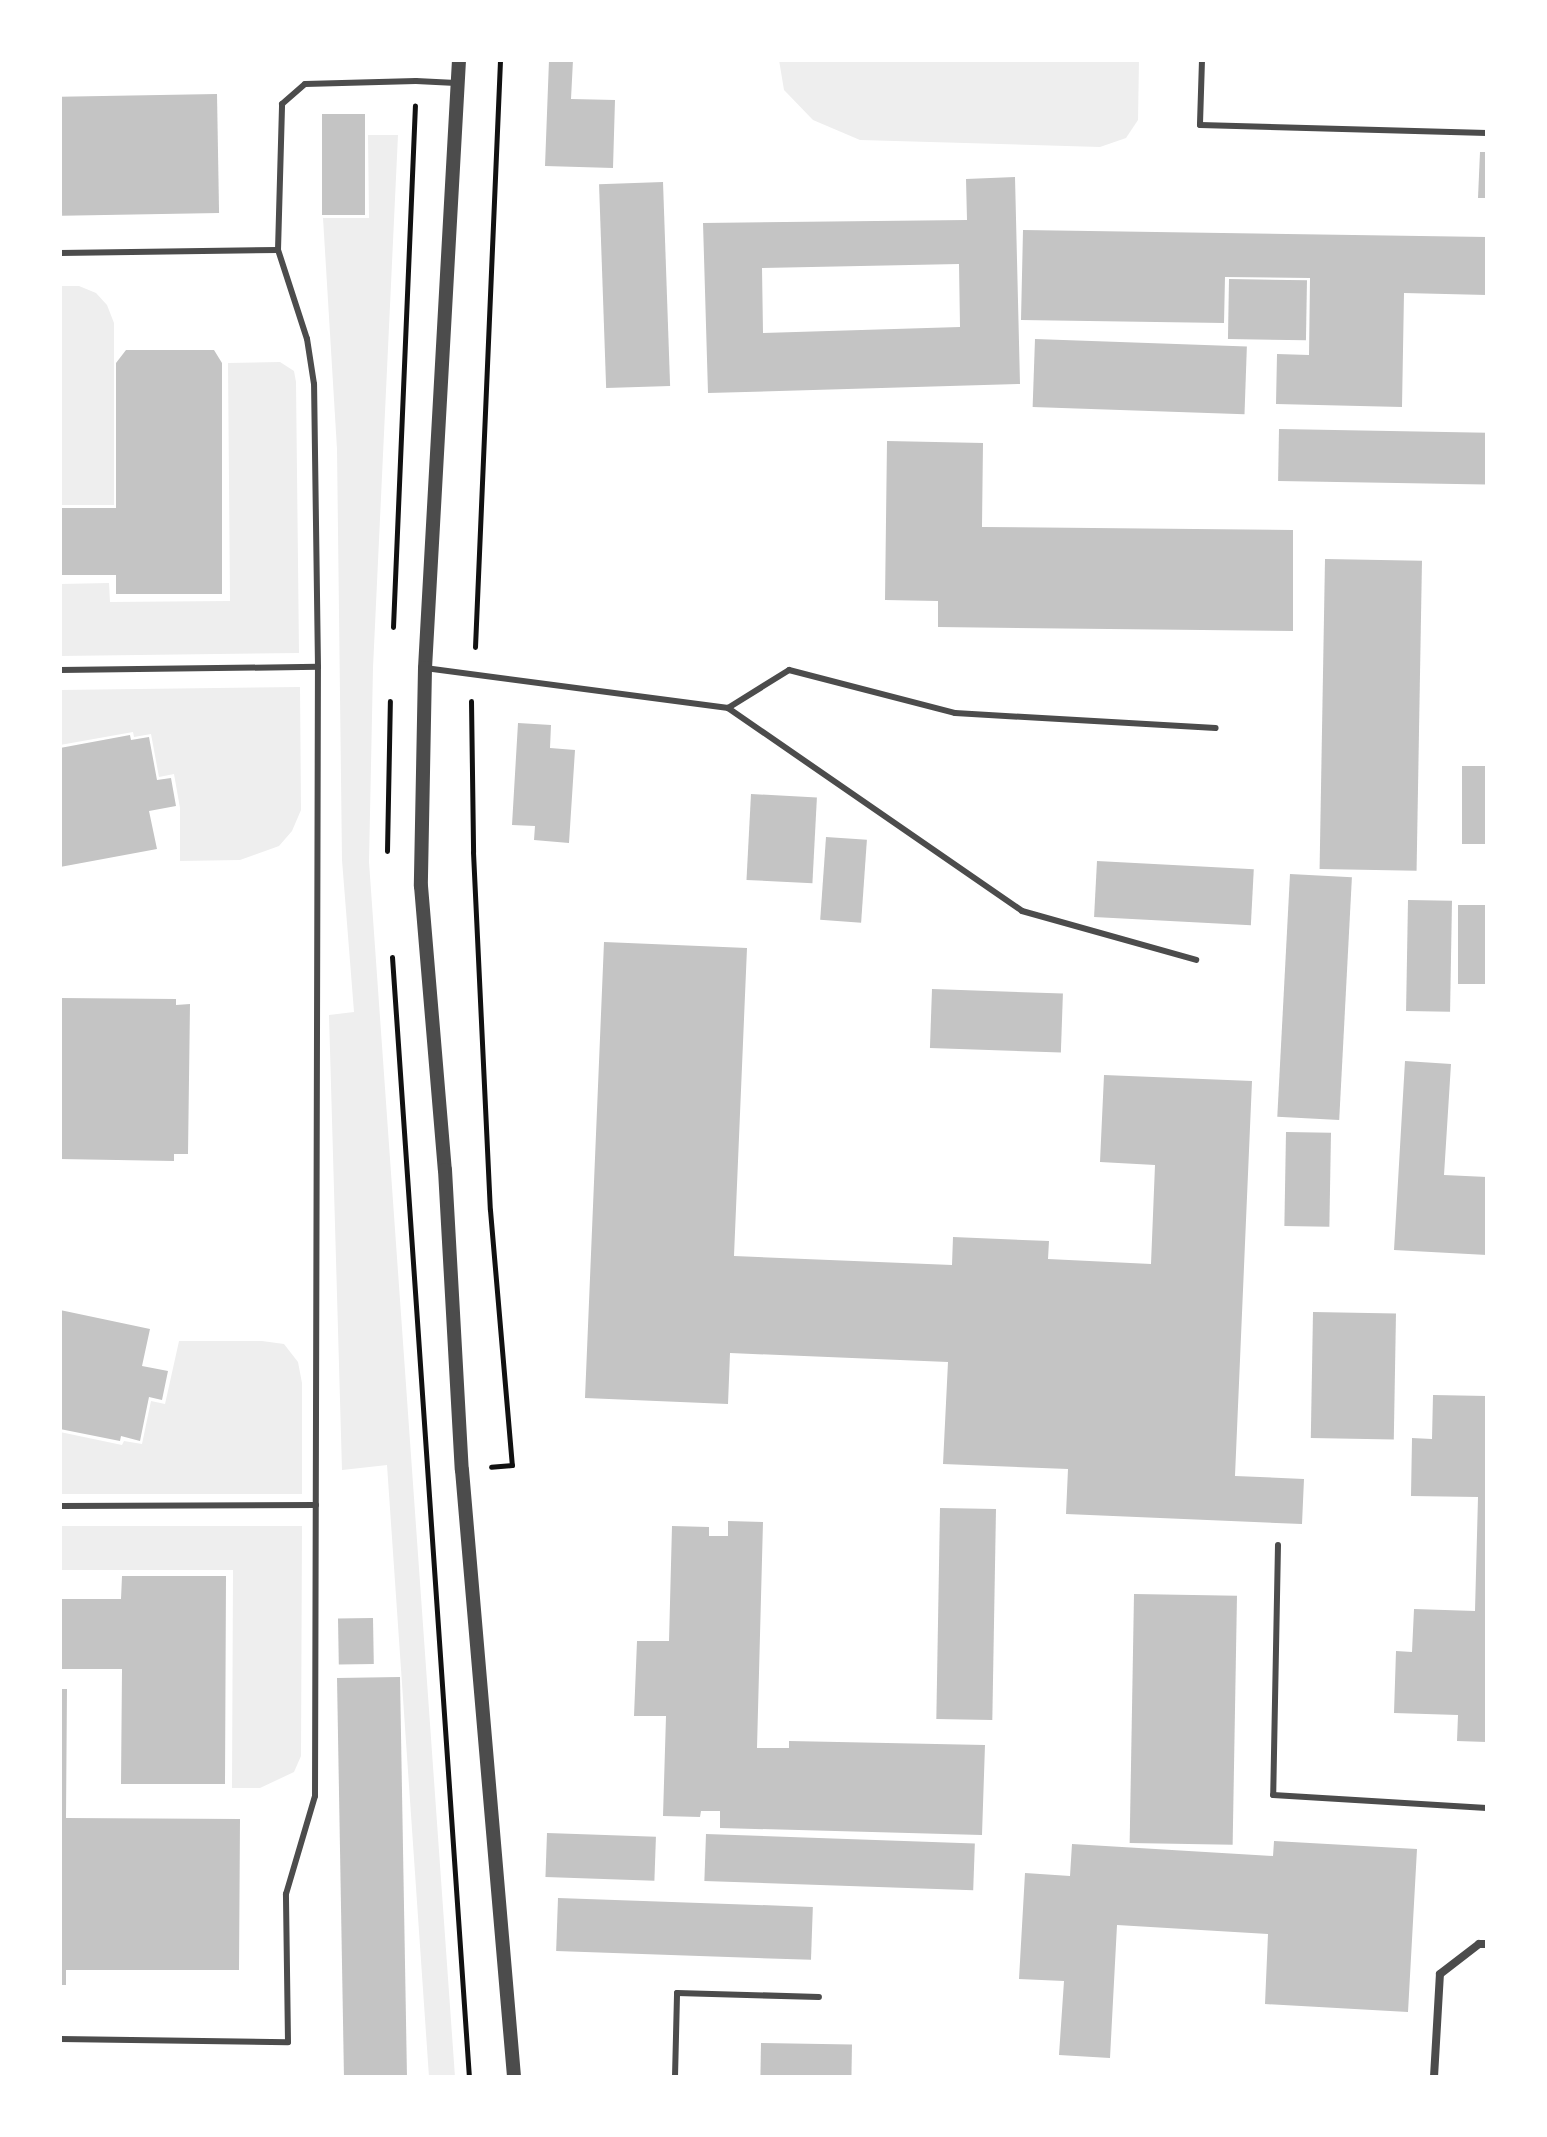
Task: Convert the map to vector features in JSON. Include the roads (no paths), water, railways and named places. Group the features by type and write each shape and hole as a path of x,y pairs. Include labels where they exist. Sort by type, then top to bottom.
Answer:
{"street":[{"path":"459,60 425,668 421,886 445,1170 462,1470 514,2077"},
{"path":"1434,2077 1440,1974 1479,1944 1487,1944"}],"lane":[{"path":"1202,60 1200,125 1487,133"},
{"path":"60,2039 288,2042 286,1894 315,1796 318,667 314,384 307,339 278,250 282,104 305,84 457,83"},
{"path":"60,253 278,250"},
{"path":"60,670 318,667"},
{"path":"425,668 728,708 1022,911 1196,960"},
{"path":"728,708 789,670 955,713 1216,728"},
{"path":"60,1506 316,1505"},
{"path":"1278,1545 1273,1795 1487,1808"},
{"path":"675,2077 677,1993 819,1997"}]}
